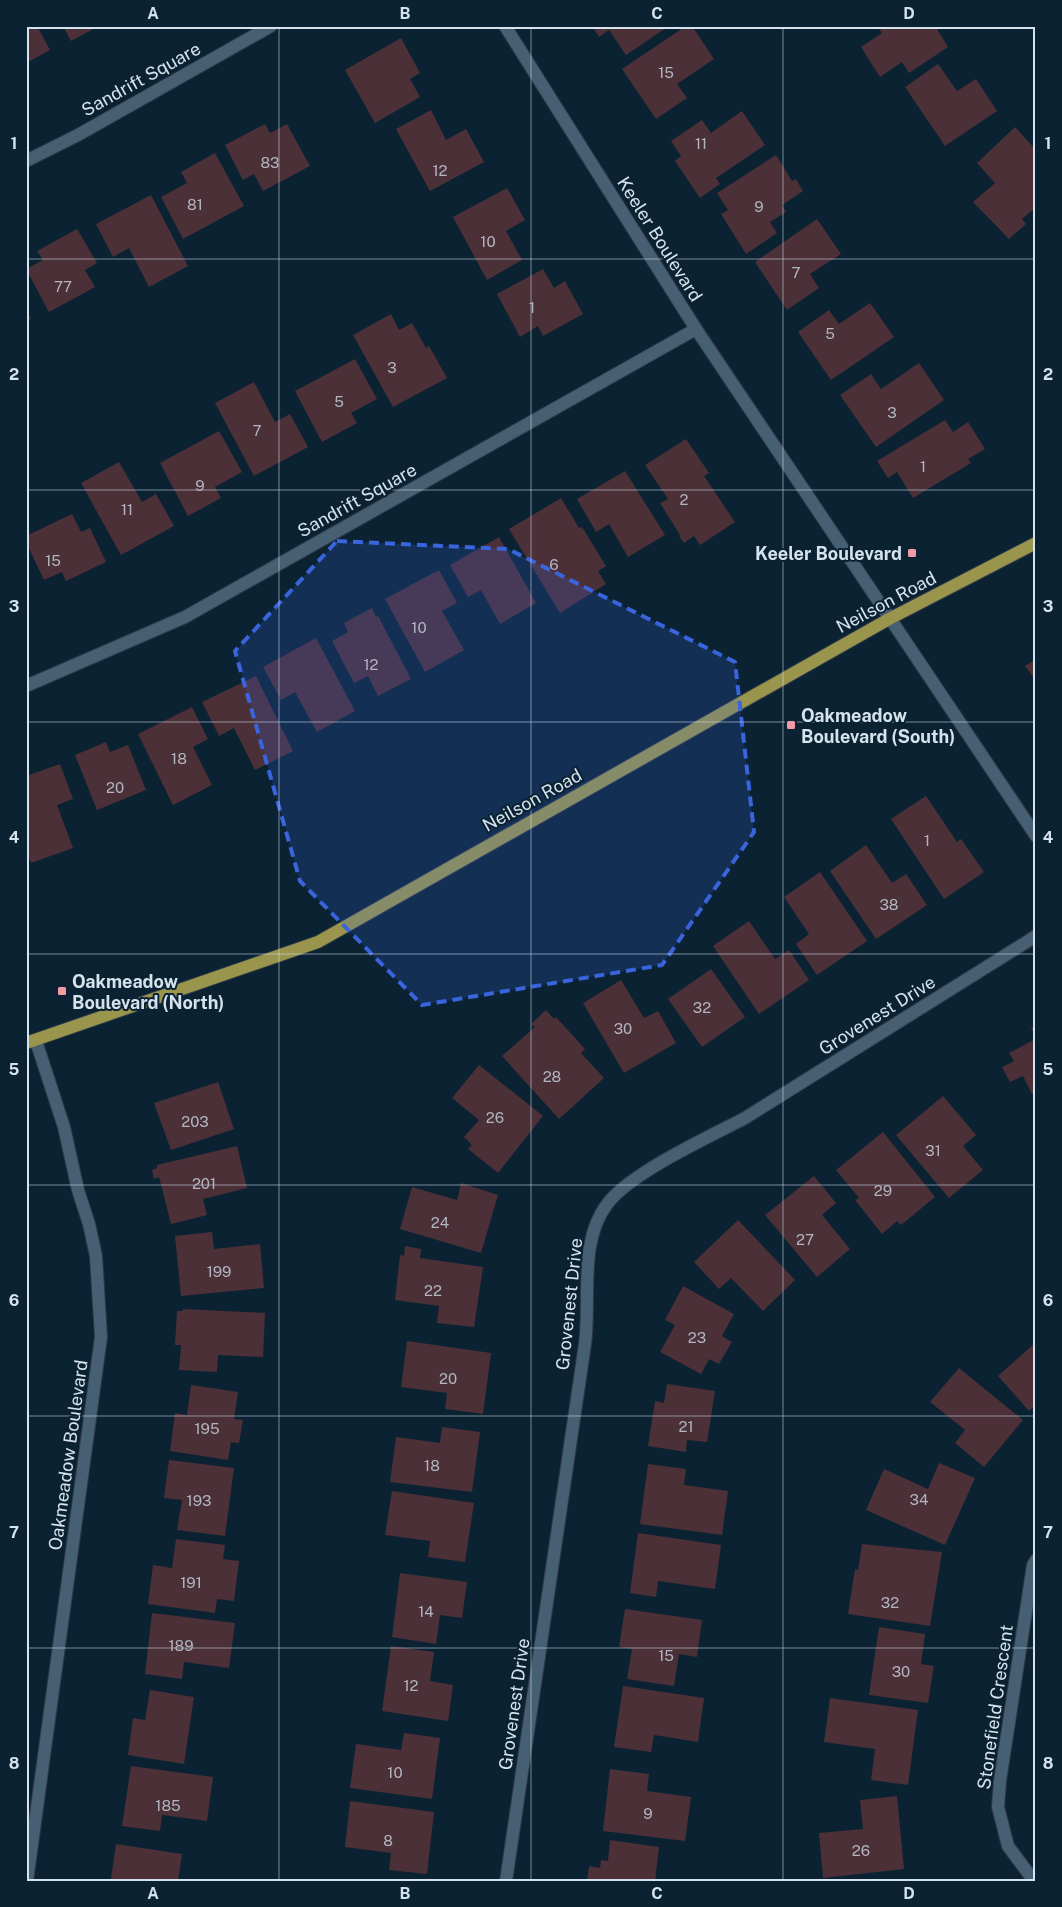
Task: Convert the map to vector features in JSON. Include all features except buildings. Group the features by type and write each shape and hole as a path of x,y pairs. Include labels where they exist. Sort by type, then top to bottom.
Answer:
{"main road":[{"name":"Neilson Road","path":"31,1042 318,942 889,619 1036,543"}],"street":[{"name":"Sandrift Square","path":"26,161 78,135 271,26"},
{"name":"Keeler Boulevard","path":"505,26 696,329 889,619"},
{"name":"Sandrift Square","path":"26,686 185,617 696,329"},
{"path":"889,619 1036,836"},
{"name":"Grovenest Drive","path":"506,1881 586,1339 592,1235 608,1203 637,1178 700,1141 745,1118 1036,936"},
{"name":"Oakmeadow Boulevard","path":"27,1881 101,1337 96,1256 89,1224 78,1190 64,1127 31,1042"},
{"name":"Stonefield Crescent","path":"1034,1881 1008,1846 998,1808 1000,1780 1033,1565 1036,1560"}],"highlighted area":[{"path":"337,541 508,549 735,662 754,832 662,965 422,1005 300,881 235,651"}],"place":[{"name":"Keeler Boulevard","path":"912,553"},
{"name":"Oakmeadow Boulevard (South)","path":"791,725"},
{"name":"Oakmeadow Boulevard (North)","path":"62,991"}]}
